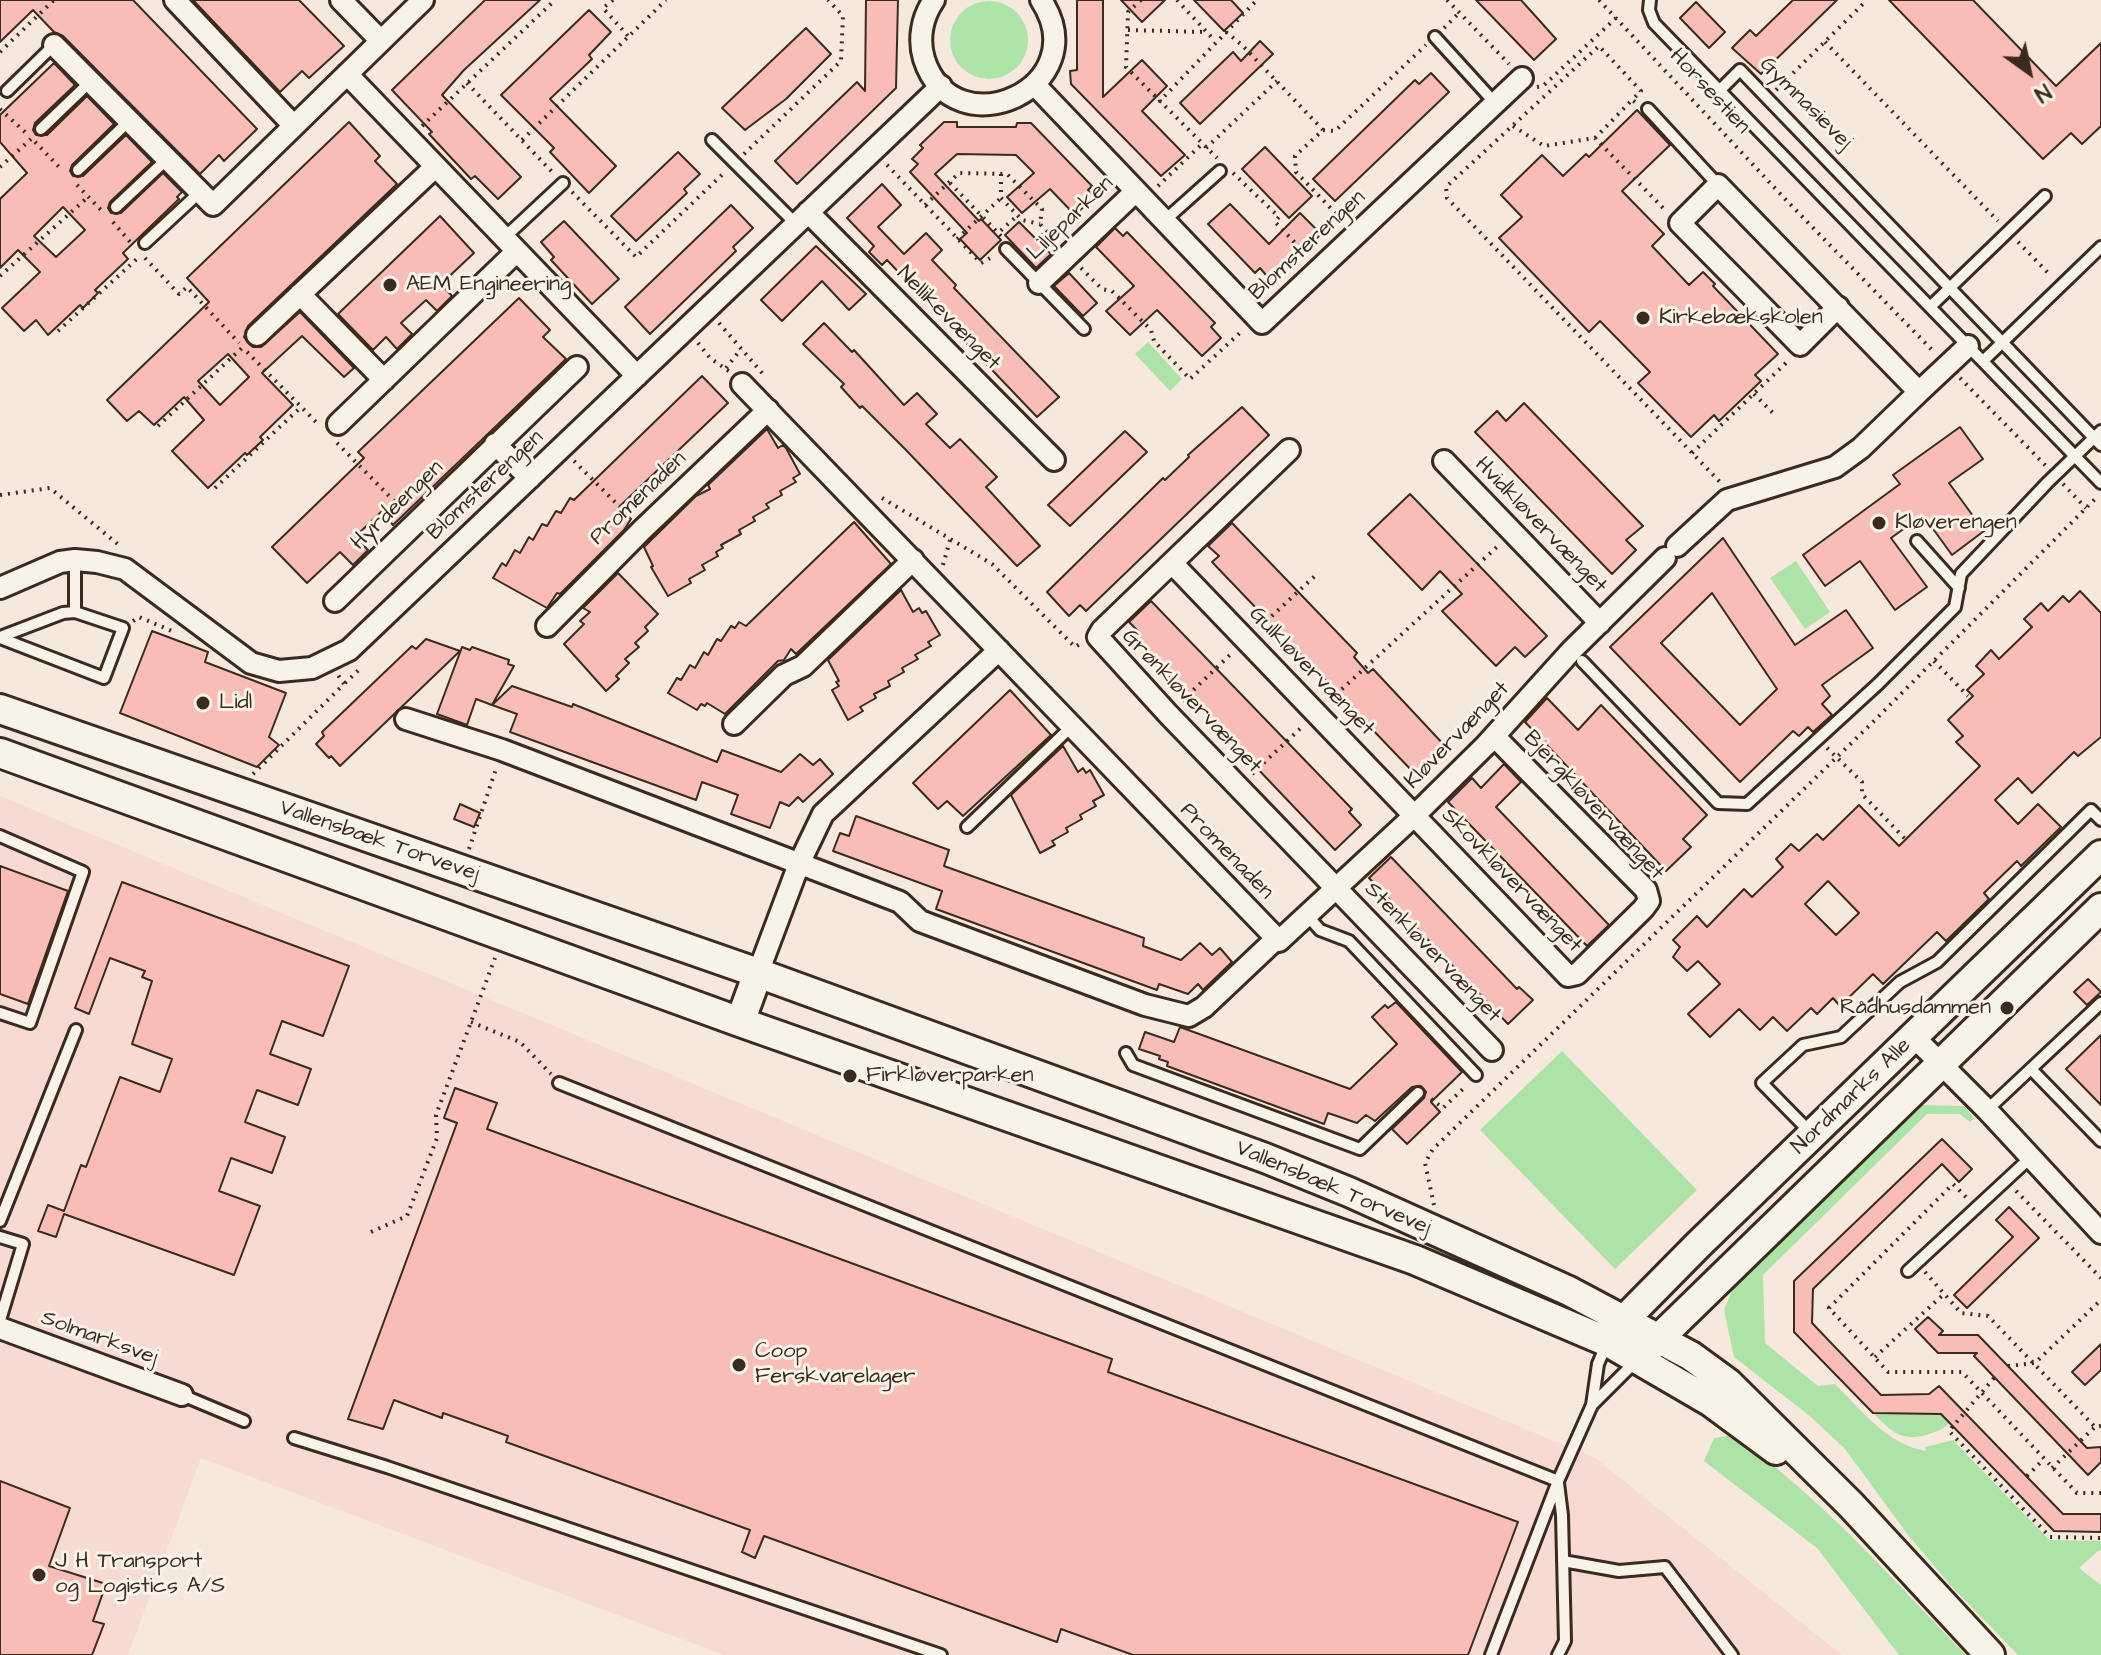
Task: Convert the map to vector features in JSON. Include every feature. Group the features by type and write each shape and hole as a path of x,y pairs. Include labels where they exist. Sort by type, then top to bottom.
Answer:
{"street":[{"path":"175,0 294,126"},
{"path":"341,0 381,41"},
{"path":"54,45 213,205 423,0"},
{"path":"934,0 925,18 922,43 927,66 941,86 968,102 991,105 1014,99 1035,85 1049,63 1053,43 1052,23 1041,0"},
{"name":"Blomsterengen","path":"1035,85 1262,323 1515,70"},
{"path":"347,74 637,376"},
{"name":"Blomsterengen","path":"0,588 40,570 75,560 125,569 251,663 279,671 312,668 330,661 349,650 941,86"},
{"path":"250,341 435,167"},
{"path":"1838,307 1800,345 1680,223 1718,185 1838,307 1919,392 1968,346"},
{"name":"Liljeparken","path":"1039,283 1140,195"},
{"name":"Nellikevænget","path":"802,218 1054,460"},
{"path":"333,432 510,244"},
{"path":"300,294 384,380"},
{"name":"Hyrdeengen","path":"335,601 577,367"},
{"name":"Promenaden","path":"742,384 1278,940"},
{"name":"Kløvervænget","path":"1278,940 1415,815 1494,736 1572,650 1727,500 1835,467 1861,448 1919,392"},
{"name":"Promenaden","path":"547,626 768,410"},
{"path":"495,444 530,478"},
{"name":"Grønkløvervænget","path":"1289,450 1098,637 1336,888"},
{"name":"Hvidkløvervænget","path":"1444,461 1600,623"},
{"path":"734,724 784,675 803,666 913,560"},
{"name":"Gulkløvervænget","path":"1172,563 1415,815"},
{"path":"740,1022 799,864 823,814 999,650"},
{"name":"Vallensbæk Torvevej","path":"0,709 758,973 1307,1175 1569,1291 1616,1331 1638,1359 1711,1402 1851,1505"},
{"path":"406,719 502,750 900,902 920,921 1145,1005 1189,1016 1204,1007 1278,940"},
{"name":"Bjergkløvervænget","path":"1494,736 1646,890 1649,901 1610,944"},
{"name":"Vallensbæk Torvevej","path":"0,753 740,1022 1616,1331 1659,1338 1691,1356 1728,1383 1851,1505 1990,1655"},
{"name":"Skovkløvervænget","path":"1415,815 1568,976 1577,974 1610,944"},
{"name":"Nordmarks Alle","path":"1616,1331 2101,855"},
{"name":"Stenkløvervænget","path":"1336,888 1492,1050"},
{"name":"Nordmarks Alle","path":"1638,1359 2101,908"},
{"path":"1914,1037 1987,1110 2101,1233"},
{"name":"Solmarksvej","path":"0,1328 182,1395"}],"lane":[{"path":"1650,0 1649,10 1654,23 2101,483"},
{"path":"1435,37 1489,96"},
{"path":"7,91 54,45"},
{"name":"Gymnasievej","path":"1582,661 1718,803 1747,804 1955,607 1961,574 2075,456 2099,438 1949,288 1740,70 1720,90"},
{"path":"41,129 90,82"},
{"path":"1648,109 1718,185"},
{"path":"78,170 129,121"},
{"path":"712,140 802,218"},
{"path":"116,207 167,159"},
{"path":"1164,221 1220,171"},
{"path":"510,244 563,183"},
{"path":"144,249 200,192"},
{"path":"1931,306 2045,196"},
{"path":"1983,361 2101,247"},
{"name":"Liljeparken","path":"1006,249 1084,329"},
{"path":"1917,541 1959,588"},
{"path":"75,560 75,612"},
{"path":"75,612 123,628 104,678 0,638 63,613 75,612"},
{"path":"967,827 1072,726"},
{"path":"1813,1135 1762,1083 1803,1045 1841,1037 1900,982 1937,962 2091,810 2101,820"},
{"path":"0,836 83,872 30,1023 0,1013"},
{"path":"1307,915 1320,930 1349,941 1476,1075"},
{"path":"1987,1110 2101,1003"},
{"path":"0,1221 76,1030"},
{"path":"1126,1053 1133,1065 1360,1149 1418,1093"},
{"path":"2031,1069 2101,1141"},
{"path":"559,1083 1558,1481"},
{"path":"1913,1267 2031,1157"},
{"path":"0,1237 23,1244 0,1320"},
{"path":"1491,1655 1558,1481 1592,1405 1598,1364 1616,1331"},
{"path":"1592,1405 1638,1359"},
{"path":"182,1395 244,1421"},
{"path":"294,1438 941,1655"},
{"path":"1558,1481 1565,1641 1558,1655"},
{"path":"1563,1561 1619,1571 1665,1567 1732,1655"}],"path":[{"path":"0,52 54,0"},
{"path":"419,128 555,0"},
{"path":"613,0 603,8 628,37"},
{"path":"522,140 666,0"},
{"path":"467,83 636,257 841,61 843,16 828,0"},
{"path":"1141,0 1128,12 1126,67 1158,102 1279,217 1275,222 1307,256 1316,247"},
{"path":"1177,0 1215,41"},
{"path":"1158,102 1257,0"},
{"path":"1447,0 1515,70 1489,96"},
{"name":"Horsestien","path":"1599,0 1794,207"},
{"path":"1607,8 1612,0"},
{"path":"1767,98 1867,0"},
{"path":"1226,32 1323,130 1335,131 1459,13"},
{"path":"1127,30 1206,32"},
{"path":"1825,42 2061,286"},
{"path":"1513,126 1544,146 1595,138 1641,91 1599,46 1446,187 1447,198 1721,483"},
{"path":"1140,195 1204,146 1277,81"},
{"path":"1632,100 1648,109"},
{"path":"0,109 144,249 179,294 187,287 250,341 301,407 333,432 407,513 418,521"},
{"path":"1323,130 1295,156 1296,172 1343,221"},
{"path":"0,167 31,138"},
{"path":"1595,138 1680,223"},
{"path":"873,151 981,263 1006,249 1006,242 949,183"},
{"path":"925,205 959,173 1007,174 1042,209 1040,224"},
{"path":"1001,174 1001,198 1022,220 1040,224 1102,289 1112,291 1151,330 1154,341 1190,379 1257,318"},
{"path":"0,276 88,197"},
{"path":"957,239 1001,198"},
{"path":"1334,230 1354,211"},
{"path":"998,233 1018,215"},
{"path":"58,331 144,249"},
{"path":"707,309 769,381"},
{"path":"685,329 710,358 742,384"},
{"path":"158,426 250,341"},
{"path":"726,368 741,349"},
{"path":"1692,453 1791,358"},
{"path":"1754,394 1776,416"},
{"path":"215,488 301,407"},
{"path":"562,447 643,529"},
{"path":"1436,1211 1425,1163 1433,1149 1837,757 2101,494"},
{"path":"878,495 992,564 1075,647 1098,637"},
{"path":"1375,657 1513,532"},
{"path":"123,628 139,617 182,636 197,623"},
{"path":"249,779 344,684 330,661"},
{"path":"1934,661 1968,696"},
{"path":"1818,740 1862,782 1862,794 1907,841"},
{"path":"467,855 502,750"},
{"path":"371,1232 407,1216 437,1138 436,1115 503,937"},
{"path":"471,1022 520,1042 559,1083"},
{"path":"1418,1093 1443,1108 1476,1075"},
{"path":"2005,1180 2101,1278"},
{"path":"1976,1207 1953,1184 1829,1308 1888,1372 1962,1372 2077,1493 2101,1493"},
{"path":"1913,1267 1961,1313 1988,1316 2098,1426 2052,1468"},
{"path":"1874,1357 1944,1294"},
{"path":"2008,1366 2035,1363 2101,1300"},
{"path":"1994,1378 1949,1431 2050,1537 2101,1538"},
{"path":"2027,1476 2044,1459"},
{"path":"2008,1493 2013,1488"}],"shaded area":[{"path":"0,796 1595,1458 1842,1655 724,1655 201,1458 128,1655 0,1655"}],"green space":[{"path":"989,1 1004,4 1016,13 1025,25 1028,40 1025,55 1016,67 1004,76 989,79 974,76 962,67 953,55 950,40 953,25 962,13 974,4"},
{"path":"1148,342 1182,379 1170,391 1135,354"},
{"path":"1796,561 1830,612 1805,629 1770,578"},
{"path":"1562,1051 1697,1190 1615,1269 1480,1130"},
{"path":"1923,1105 1964,1106 1974,1118 1970,1122 1960,1114 1927,1114 1763,1275 1765,1343 1818,1386 1835,1384 1876,1425 1899,1442 1926,1451 1925,1447 1953,1440 2049,1540 2101,1541 2101,1551 2079,1568 2101,1585 2101,1655 2018,1655 1952,1587 1908,1535 1845,1449 1811,1417 1734,1357 1724,1310 1734,1287"},
{"path":"1939,1412 1949,1423 1939,1430 1917,1437 1902,1436 1873,1413 1936,1414"},
{"path":"1732,1435 1826,1511 1966,1655 1899,1655 1817,1548 1704,1461 1714,1438"}],"building":[{"path":"0,0 133,0 257,129 224,161 219,155 200,174 63,36 54,32 33,10 0,42"},
{"path":"193,0 299,0 344,46 309,78 302,71 280,92"},
{"path":"485,0 540,0 464,70 442,95 521,177 498,199 475,176 471,179 392,90"},
{"path":"866,0 898,0 896,88 797,184 775,161 857,82 865,91"},
{"path":"1077,0 1103,0 1103,97 1142,60 1167,86 1142,111 1185,155 1161,176 1071,84 1070,71 1077,70"},
{"path":"1121,0 1165,0 1142,22"},
{"path":"1194,0 1231,0 1243,13 1224,31"},
{"path":"1476,0 1521,0 1556,39 1534,60"},
{"path":"1793,0 1837,0 1761,74 1732,48 1750,30 1756,36"},
{"path":"1889,0 1973,0 2056,86 2101,43 2101,126 2082,144 2071,133 2043,159"},
{"path":"1696,2 1725,32 1709,48 1680,18"},
{"path":"589,10 611,32 589,55 592,59 550,99 616,166 589,193 550,152 554,148 501,95"},
{"path":"806,28 831,54 786,99 745,130 722,108"},
{"path":"1260,41 1273,54 1200,124 1180,103 1233,52 1241,61"},
{"path":"54,63 75,85 35,123 33,130 36,135 47,135 87,96 114,124 72,165 70,171 73,176 83,176 126,135 152,162 110,202 108,208 111,213 121,213 163,173 182,192 177,197 179,199 123,253 128,259 95,290 98,293 48,335 36,320 24,331 2,308 40,272 18,250 0,268 0,199 27,173 0,142 0,115","holes":["63,207 85,230 56,257 34,236"]},
{"path":"1431,73 1449,92 1335,201 1313,179 1415,80 1419,84"},
{"path":"1637,110 1670,145 1622,191 1664,234 1652,246 1689,285 1703,272 1778,354 1755,375 1761,381 1719,421 1714,415 1691,437 1638,383 1650,372 1600,321 1589,332 1499,238 1522,217 1501,195 1542,155 1563,176 1586,154 1589,157"},
{"path":"349,122 380,156 375,161 397,184 248,326 244,337 253,347 261,347 300,312 354,368 344,377 302,336 262,373 293,405 260,437 263,440 208,488 172,451 204,420 184,397 154,425 139,411 127,421 107,400 209,302 187,278","holes":["228,354 249,377 220,405 198,381"]},
{"path":"944,122 957,122 957,127 1016,127 1017,123 1031,123 1092,186 1088,190 1094,197 1075,215 1050,189 1022,213 1007,197 1034,173 1016,155 957,154 935,174 1001,240 980,260 960,239 967,233 910,172 918,164 912,159 923,148 920,145"},
{"path":"1265,147 1312,196 1289,218 1242,169"},
{"path":"678,152 700,174 684,189 687,193 636,241 611,216"},
{"path":"882,184 901,205 878,227 904,254 926,233 942,250 932,260 956,285 954,288 1059,397 1037,417 887,260 882,265 869,252 874,246 847,218"},
{"path":"1230,204 1269,244 1300,213 1321,234 1272,282 1260,268 1255,273 1208,224"},
{"path":"731,205 753,228 733,247 736,251 650,334 625,307"},
{"name":"AEM Engineering","path":"440,216 474,253 441,284 452,296 437,311 426,300 401,323 412,334 397,349 386,337 373,350 338,314"},
{"path":"564,221 619,279 592,304 551,260 554,257 541,242"},
{"path":"1019,222 1051,254 1036,268 1005,235"},
{"path":"1115,228 1123,236 1127,232 1215,323 1211,327 1221,338 1202,356 1157,310 1130,335 1106,311 1134,286 1096,247"},
{"path":"816,246 866,294 849,310 822,281 782,321 761,300"},
{"path":"1069,273 1097,303 1083,316 1054,286"},
{"path":"519,298 550,330 543,337 566,359 393,525 381,512 355,537 368,550 353,565 340,552 307,583 272,547 364,458 358,452"},
{"path":"824,323 852,352 854,350 904,405 917,393 937,414 926,424 950,448 960,439 997,477 986,487 1040,546 1017,566 906,450 862,406 860,408 841,387 844,384 803,344"},
{"path":"702,376 728,403 619,507 631,519 624,530 560,594 557,593 547,608 493,578 502,563 506,566 515,550 520,553 529,537 533,540 542,524 547,526 556,511 561,513 570,498 574,500"},
{"path":"1524,403 1643,526 1626,540 1636,550 1612,574 1475,432 1497,411 1506,421"},
{"path":"1242,407 1269,435 1086,611 1080,605 1069,616 1047,592 1163,478 1165,480"},
{"name":"Kløverengen","path":"1960,427 1983,459 1949,483 1984,531 1952,555 1923,515 1891,538 1927,587 1895,610 1860,561 1825,586 1803,555 1900,484 1893,475"},
{"path":"767,429 778,448 783,445 786,448 800,474 793,478 796,482 766,504 769,508 739,530 741,534 721,545 723,548 716,552 718,556 702,565 705,570 689,579 691,583 668,596 651,567 644,547 696,496 710,489 708,485"},
{"path":"1125,431 1147,452 1070,526 1048,505"},
{"path":"1410,494 1547,636 1525,657 1515,647 1496,666 1442,611 1462,594 1440,571 1422,590 1368,534"},
{"path":"854,522 891,564 796,654 791,649 784,660 778,661 725,714 707,703 705,706 701,704 697,710 668,693 677,678 681,680 690,665 695,668 704,652 708,655 717,639 721,641 731,626 735,628 739,622 746,626"},
{"path":"1232,523 1357,653 1354,657 1368,673 1373,669 1445,746 1415,774 1212,562 1219,556 1208,546"},
{"path":"1723,538 1795,645 1846,610 1873,648 1822,685 1830,696 1822,704 1832,715 1813,732 1808,727 1799,736 1793,731 1740,782 1610,647","holes":["1712,593 1777,689 1740,725 1661,643"]},
{"path":"618,573 658,614 645,627 648,631 635,643 639,647 625,659 629,663 616,676 619,679 606,691 564,644 584,624 580,621 590,612 583,608"},
{"path":"901,590 913,612 919,608 922,613 926,611 940,635 928,642 931,646 915,655 918,659 902,668 904,672 888,681 890,686 874,694 876,698 860,707 863,711 848,720 832,690 839,686 836,682 839,681 828,660"},
{"path":"2080,591 2101,613 2101,737 2078,756 2074,752 2032,793 2018,778 1995,800 2018,824 2038,804 2061,827 2021,866 2017,861 1984,893 1989,899 1946,941 1937,932 1883,984 1873,974 1840,1006 1833,998 1817,1014 1811,1008 1787,1031 1773,1017 1760,1030 1739,1009 1710,1037 1688,1014 1720,984 1698,961 1687,971 1673,957 1680,947 1673,940 1697,916 1707,927 1744,889 1752,897 1783,867 1776,859 1791,844 1799,851 1817,834 1823,840 1859,805 1899,846 1980,766 1956,742 1963,736 1948,720 1973,696 1967,690 1984,674 1976,666 1991,650 1999,659 2032,627 2024,619 2041,603 2048,611 2063,596 2069,602","holes":["1828,881 1859,913 1836,935 1805,904"]},
{"path":"1151,601 1352,809 1349,812 1361,825 1335,850 1133,638 1139,632 1129,622"},
{"name":"Lidl","path":"152,631 208,652 205,662 286,693 269,737 279,745 257,767 120,713"},
{"path":"426,639 460,651 340,766 331,756 329,758 316,744 324,736 322,732 412,646 416,649"},
{"path":"462,647 470,650 472,647 509,660 508,664 514,666 492,705 476,699 467,725 437,714"},
{"path":"512,686 572,707 573,704 717,762 722,750 781,772 800,754 813,765 820,759 833,774 803,802 798,797 789,806 780,802 770,828 731,814 738,795 702,782 696,800 510,732 517,714 492,705"},
{"path":"1010,690 1051,735 963,816 947,801 938,809 913,783"},
{"path":"1547,698 1578,730 1601,705 1707,815 1683,839 1691,847 1666,871 1525,722"},
{"path":"1063,746 1078,772 1083,768 1086,773 1090,770 1104,795 1093,801 1096,806 1080,815 1082,819 1066,828 1068,832 1052,841 1055,845 1040,853 1011,795"},
{"path":"1504,764 1521,782 1496,807 1609,925 1587,946 1448,802 1472,778 1481,788"},
{"path":"460,804 480,813 474,827 454,819"},
{"path":"856,816 949,850 944,866 1144,938 1143,946 1181,960 1200,943 1212,955 1220,948 1232,962 1203,990 1198,984 1188,994 1159,984 1157,990 936,909 942,891 833,851 840,833 849,836"},
{"path":"1391,857 1517,989 1519,987 1533,1000 1508,1024 1369,878"},
{"path":"0,866 68,891 28,1004 0,994"},
{"path":"122,882 349,966 323,1036 282,1021 270,1054 311,1069 298,1105 257,1090 245,1122 285,1137 272,1173 231,1158 219,1191 260,1206 234,1275 64,1214 56,1237 38,1231 48,1205 64,1211 81,1165 86,1167 120,1077 160,1092 172,1059 132,1044 152,981 142,977 145,971 110,958 89,1014 75,1008"},
{"path":"2088,979 2101,992 2087,1005 2074,992"},
{"path":"1396,1002 1462,1072 1431,1102 1440,1112 1407,1144 1392,1129 1424,1098 1426,1092 1421,1086 1412,1087 1375,1121 1366,1115 1357,1123 1328,1113 1324,1124 1167,1066 1168,1062 1159,1059 1160,1056 1139,1049 1145,1032 1174,1042 1180,1027 1350,1089 1397,1044 1372,1017 1385,1005 1388,1008"},
{"path":"2101,1035 2101,1105 2066,1069"},
{"name":"Coop Ferskvarelager","path":"455,1088 497,1103 487,1129 1112,1359 1108,1372 1518,1522 1468,1655 1133,1655 1061,1629 1057,1642 764,1536 755,1558 742,1552 750,1530 506,1442 508,1436 443,1413 442,1418 394,1400 383,1429 348,1419 457,1123 444,1118"},
{"path":"1942,1139 1972,1169 1959,1182 1942,1164 1813,1289 1812,1323 1881,1395 1929,1394 1939,1386 2063,1514 2101,1514 2101,1532 2054,1531 1941,1414 1873,1413 1794,1332 1794,1281"},
{"path":"2009,1207 2039,1238 1967,1308 1954,1295 2013,1237 1996,1220"},
{"path":"1928,1317 1943,1331 1939,1335 1978,1335 2087,1448 2101,1447 2101,1462 2088,1475 1974,1356 1977,1353 1938,1353 1915,1329"},
{"path":"2101,1344 2101,1370 2085,1385 2072,1372"},
{"name":"J H Transport og Logistics A/S","path":"0,1481 70,1508 49,1566 106,1584 93,1621 104,1624 92,1655 0,1655"}],"place":[{"name":"AEM Engineering","path":"390,285"},
{"name":"Kirkebækskolen","path":"1643,318"},
{"name":"Kløverengen","path":"1879,523"},
{"name":"Lidl","path":"203,703"},
{"name":"Rådhusdammen","path":"2007,1008"},
{"name":"Firkløverparken","path":"850,1076"},
{"name":"Coop Ferskvarelager","path":"739,1365"},
{"name":"J H Transport og Logistics A/S","path":"39,1575"}]}
